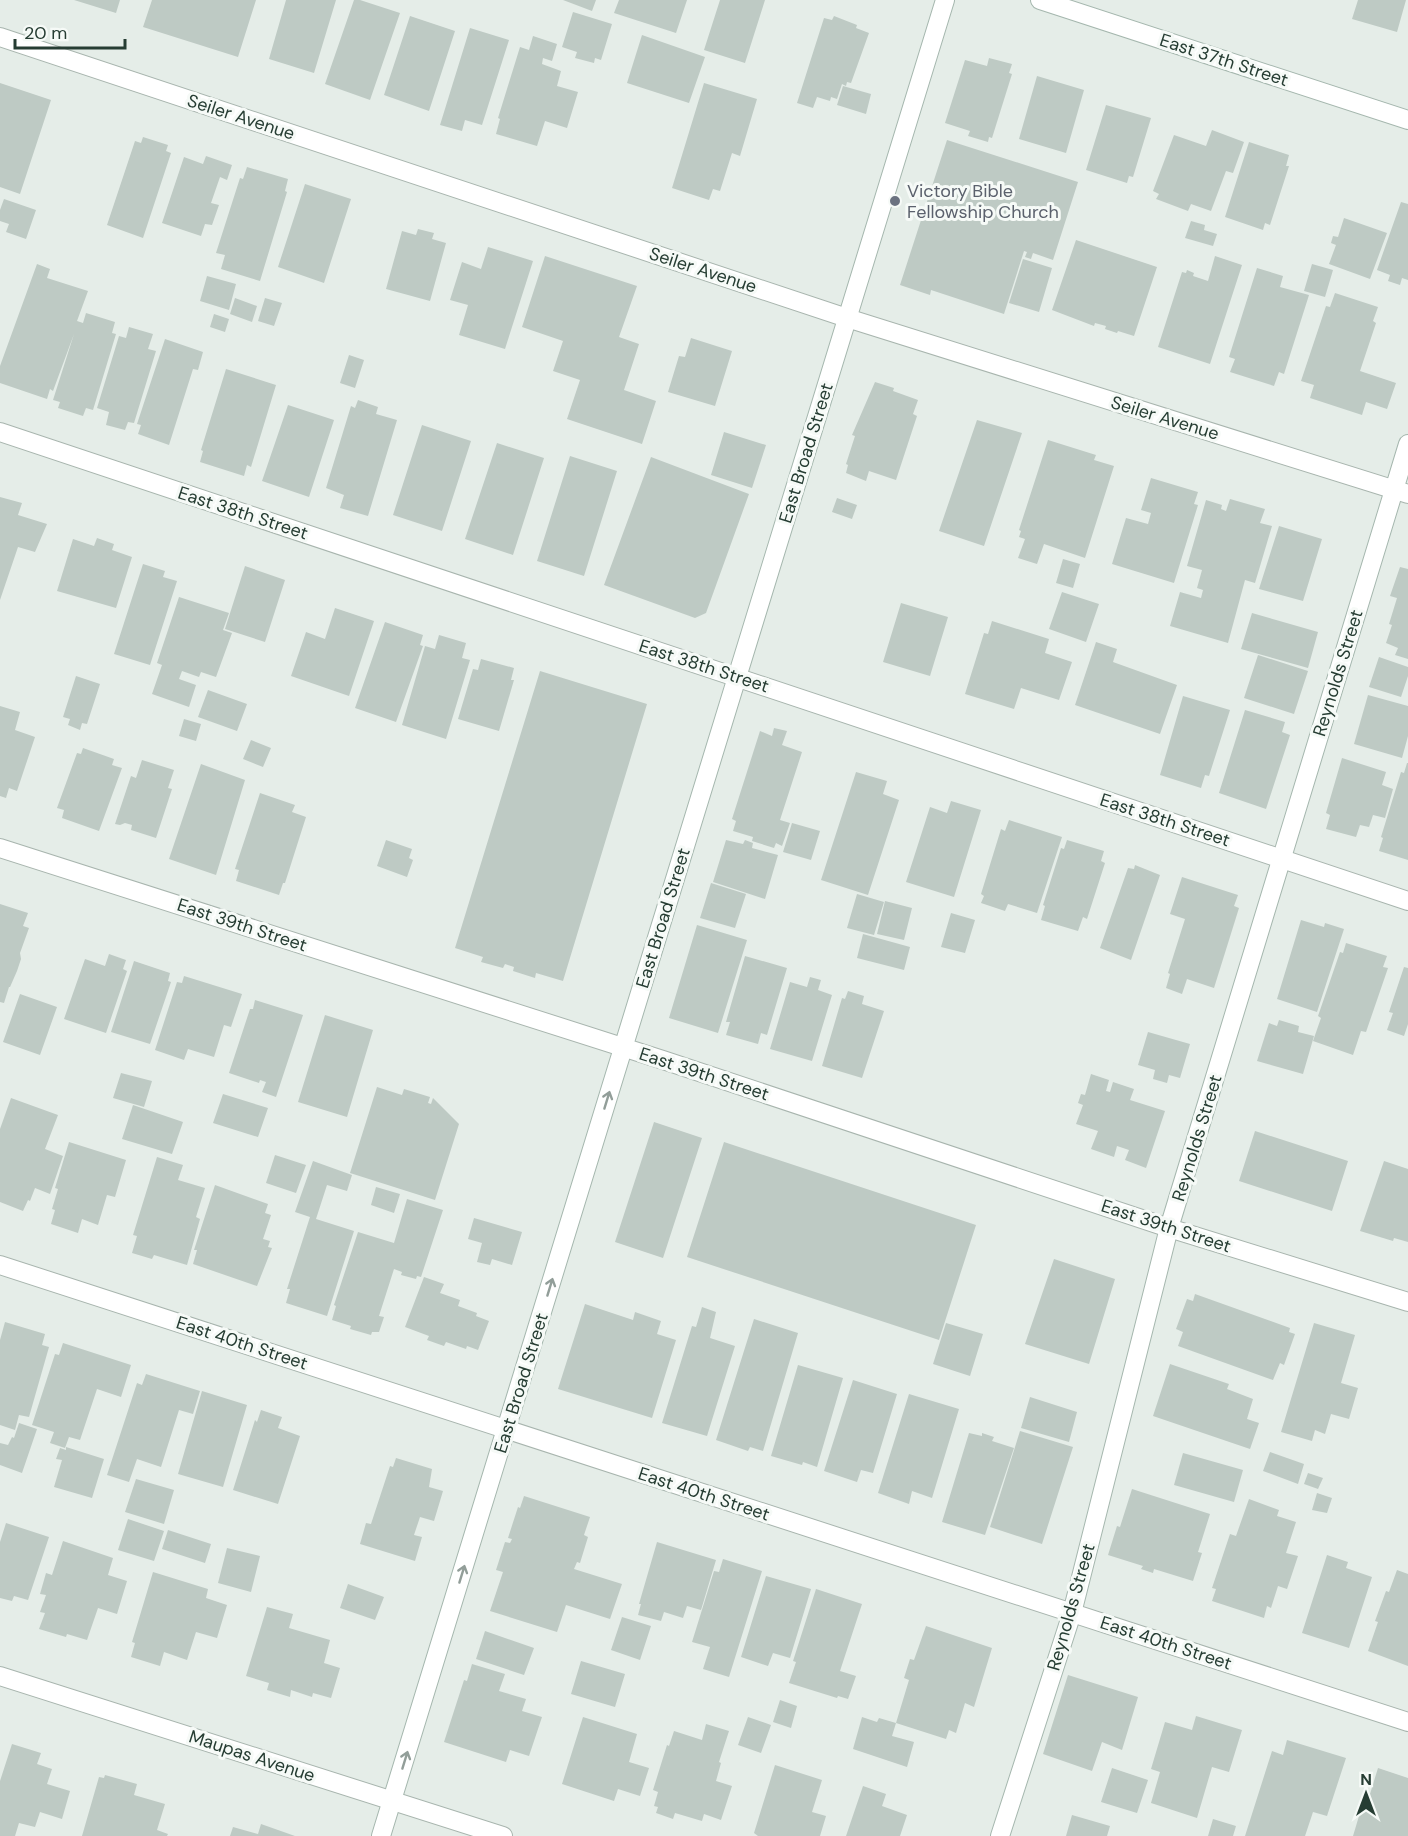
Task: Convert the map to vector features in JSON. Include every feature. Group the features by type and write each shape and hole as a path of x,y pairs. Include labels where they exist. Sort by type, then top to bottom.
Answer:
{"street":[{"name":"East Broad Street","path":"381,1836 945,0"},
{"name":"East 37th Street","path":"1040,0 1408,120"},
{"name":"Seiler Avenue","path":"0,37 847,318 1401,492"},
{"name":"East 38th Street","path":"0,432 1408,901"},
{"name":"Reynolds Street","path":"1000,1836 1072,1613 1169,1228 1281,858 1401,492 1408,444"},
{"name":"East 39th Street","path":"0,848 624,1047 1169,1228 1408,1302"},
{"name":"East 40th Street","path":"0,1264 1408,1722"},
{"name":"Maupas Avenue","path":"0,1676 503,1836"}],"building":[{"path":"74,0 120,0 116,13"},
{"path":"152,0 256,0 238,57 143,27"},
{"path":"286,0 336,0 314,73 269,59"},
{"path":"354,0 400,13 370,100 325,84"},
{"path":"563,0 596,0 592,11"},
{"path":"619,0 687,0 676,33 614,13"},
{"path":"720,0 765,0 745,63 704,50"},
{"path":"1358,0 1406,0 1397,32 1352,19"},
{"path":"573,12 612,24 601,60 595,58 594,63 575,58 577,52 562,47"},
{"path":"410,16 455,31 429,111 384,95"},
{"path":"834,16 857,25 856,28 869,33 851,83 847,82 846,86 842,84 837,99 831,97 830,101 817,97 813,108 797,103 824,18 832,20"},
{"path":"470,28 509,40 482,125 465,120 462,131 440,125"},
{"path":"642,35 705,57 689,103 627,83"},
{"path":"533,36 557,44 552,61 543,58 542,64 561,71 557,86 578,92 567,128 545,121 537,146 496,134 500,119 498,118 520,47 529,50"},
{"path":"989,58 1012,64 1009,73 1012,74 992,138 989,137 988,142 968,136 970,131 945,123 965,60 987,66"},
{"path":"1037,76 1084,90 1066,153 1019,139"},
{"path":"0,83 51,100 20,194 0,187"},
{"path":"704,83 757,99 740,156 732,153 720,191 713,189 709,200 672,188"},
{"path":"843,86 871,94 866,114 837,105"},
{"path":"1106,105 1151,118 1133,177 1129,176 1127,183 1086,170"},
{"path":"1212,130 1244,142 1233,173 1226,171 1211,211 1191,204 1188,211 1156,199 1159,194 1153,191 1174,135 1206,146"},
{"path":"143,137 168,145 166,151 171,153 143,238 107,225 135,141 141,143"},
{"path":"947,140 1078,182 1053,260 1033,253 1031,259 1025,257 1027,252 1024,251 1004,314 931,290 930,295 900,285"},
{"path":"1249,142 1289,155 1286,166 1289,166 1270,225 1265,223 1263,230 1225,217"},
{"path":"206,156 232,165 227,180 220,177 211,203 219,205 212,225 205,224 201,236 162,223 184,157 203,164"},
{"path":"247,167 288,179 285,191 287,192 260,281 221,269 225,255 216,253 240,178 243,179"},
{"path":"305,184 351,199 324,283 278,267"},
{"path":"4,199 36,210 26,239 6,232 9,224 0,221 0,210"},
{"path":"1401,202 1408,204 1408,280 1402,278 1400,285 1388,281 1390,275 1377,270"},
{"path":"1344,218 1387,233 1370,279 1329,264 1336,245 1331,243 1333,236 1338,237"},
{"path":"1191,221 1205,225 1204,230 1217,234 1213,246 1185,238"},
{"path":"418,229 434,233 432,239 446,243 430,301 386,289 402,231 416,235"},
{"path":"1076,240 1157,267 1134,336 1105,329 1106,326 1095,323 1094,326 1052,310"},
{"path":"488,247 533,261 505,349 459,335 468,305 450,300 462,262 481,269"},
{"path":"545,256 637,286 619,337 639,344 624,390 656,401 642,444 567,419 580,380 553,371 563,341 522,327"},
{"path":"1215,256 1242,265 1210,364 1158,347 1182,272 1186,273 1187,270 1194,273 1193,276 1208,281"},
{"path":"1023,259 1052,268 1039,312 1009,303"},
{"path":"37,264 50,269 47,278 88,291 77,321 83,323 86,313 115,322 112,333 116,334 93,410 86,408 83,416 58,408 60,402 53,400 74,334 53,391 50,389 47,399 0,383 0,366"},
{"path":"1312,264 1333,270 1325,297 1304,291"},
{"path":"1257,268 1283,276 1280,287 1309,295 1284,374 1279,372 1274,386 1230,372 1235,359 1229,357"},
{"path":"207,276 236,284 229,310 200,301"},
{"path":"1335,293 1378,307 1373,321 1376,323 1360,371 1396,383 1387,409 1366,402 1362,415 1310,398 1314,385 1301,381 1326,306 1330,307"},
{"path":"235,298 257,306 252,322 230,314"},
{"path":"265,298 282,303 274,326 258,321"},
{"path":"214,314 229,319 225,332 210,327"},
{"path":"129,327 153,334 148,349 156,351 134,423 128,422 125,430 106,425 109,412 97,408 119,336 126,338"},
{"path":"691,338 732,351 715,406 668,392 679,356 685,357"},
{"path":"165,339 203,352 198,370 193,369 169,445 138,434 141,425 137,424"},
{"path":"349,355 364,360 355,388 340,383"},
{"path":"226,369 276,385 251,467 247,465 244,476 200,462 203,451 201,450"},
{"path":"875,382 894,388 893,391 918,400 913,414 917,416 896,480 869,471 866,481 846,473 848,465 846,464 855,436 852,435"},
{"path":"358,400 378,407 376,414 397,420 368,516 340,508 344,495 326,488 351,406 355,408"},
{"path":"288,405 334,420 309,497 262,481"},
{"path":"977,420 1022,433 984,546 939,531"},
{"path":"422,425 471,441 442,531 393,515"},
{"path":"724,432 766,445 752,488 711,475"},
{"path":"1048,440 1096,455 1094,460 1114,466 1085,558 1044,544 1037,564 1018,558 1025,539 1019,537 1021,531 1019,530"},
{"path":"497,443 544,458 513,555 465,539"},
{"path":"570,456 617,471 584,576 537,561"},
{"path":"651,457 749,494 706,613 695,618 604,585"},
{"path":"1151,478 1198,492 1194,504 1198,505 1174,583 1112,564 1126,518 1148,524 1151,513 1141,510"},
{"path":"0,497 22,503 18,515 47,524 35,552 18,547 0,600"},
{"path":"837,498 857,505 852,519 832,512"},
{"path":"1230,499 1265,509 1260,523 1272,526 1255,583 1245,580 1228,643 1170,626 1180,592 1201,598 1203,590 1197,588 1202,570 1187,566 1206,500 1222,505 1221,509 1226,511"},
{"path":"1279,526 1322,539 1303,601 1259,589"},
{"path":"97,538 114,544 112,550 132,557 116,608 57,591 73,539 94,546"},
{"path":"1063,559 1080,564 1073,588 1056,583"},
{"path":"143,564 165,571 163,577 177,581 150,665 114,654"},
{"path":"245,566 285,580 265,642 225,629"},
{"path":"1400,567 1408,569 1408,659 1395,655 1398,648 1386,643 1397,598 1390,596"},
{"path":"1062,592 1099,604 1086,642 1049,629"},
{"path":"179,597 229,613 223,630 232,633 216,677 201,672 199,677 182,671 179,679 196,685 189,707 152,694 162,665 157,663"},
{"path":"901,603 948,617 930,676 883,662"},
{"path":"335,608 374,621 349,696 291,676 306,632 325,639"},
{"path":"1252,613 1318,632 1308,668 1241,649"},
{"path":"992,621 1049,639 1045,653 1072,662 1059,700 1021,688 1014,709 965,694 984,633 988,634"},
{"path":"385,622 423,635 420,645 423,646 396,722 355,708"},
{"path":"439,635 466,643 462,658 470,660 446,739 402,725 425,646 435,649"},
{"path":"1096,642 1117,649 1113,662 1177,685 1160,734 1075,705"},
{"path":"1258,655 1308,671 1294,714 1244,698"},
{"path":"1379,657 1408,667 1408,676 1401,697 1369,687"},
{"path":"481,659 514,668 511,680 514,680 499,731 458,719 473,669 478,670"},
{"path":"540,671 647,704 563,981 536,973 535,978 513,971 514,967 505,964 503,968 481,962 483,957 455,948"},
{"path":"76,676 100,684 87,724 82,723 80,730 68,725 70,719 63,717"},
{"path":"208,690 247,704 237,731 198,717"},
{"path":"1368,695 1408,706 1408,736 1402,758 1354,744"},
{"path":"1183,696 1230,710 1209,776 1205,775 1201,788 1160,775"},
{"path":"0,706 20,712 15,730 35,737 17,791 9,788 6,798 0,796"},
{"path":"1245,710 1285,722 1282,732 1290,735 1266,809 1219,793"},
{"path":"184,719 201,724 196,741 179,736"},
{"path":"774,728 787,731 782,745 802,752 780,820 790,823 782,846 776,843 774,848 752,841 753,837 733,831 736,821 732,819 760,731 772,736"},
{"path":"251,740 271,748 263,767 243,759"},
{"path":"83,748 114,759 112,765 122,768 99,831 62,818 64,810 57,808 77,753 81,754"},
{"path":"1342,758 1386,772 1382,785 1393,789 1385,818 1373,815 1369,827 1360,825 1356,837 1326,829 1330,815 1326,813"},
{"path":"142,760 174,770 168,788 172,789 156,838 131,830 132,825 115,824 131,776 136,778"},
{"path":"1407,763 1408,860 1379,851 1383,838 1381,837 1401,772 1404,773"},
{"path":"201,764 245,780 216,875 169,859"},
{"path":"856,772 887,781 883,794 899,800 868,895 821,880"},
{"path":"260,793 295,805 292,812 306,817 279,895 236,881 239,870 235,869"},
{"path":"951,801 981,810 954,897 906,882 930,807 947,813"},
{"path":"1009,820 1062,837 1037,913 1008,904 1005,911 981,903 984,896 981,894 1001,829 1005,831"},
{"path":"792,823 820,831 811,860 783,852"},
{"path":"386,840 412,849 409,858 413,860 407,877 377,866"},
{"path":"726,840 743,844 745,840 753,843 752,848 778,855 765,899 713,882"},
{"path":"1067,840 1104,851 1101,861 1105,863 1087,919 1083,917 1078,931 1041,920 1045,906 1043,905 1061,848 1064,849"},
{"path":"1135,865 1160,875 1131,960 1100,948 1128,868 1134,869"},
{"path":"1182,877 1238,895 1234,906 1239,908 1214,988 1187,979 1182,994 1166,988 1170,974 1168,973 1185,919 1170,914"},
{"path":"711,883 746,894 735,928 700,918"},
{"path":"857,894 884,902 874,935 847,928"},
{"path":"885,901 912,908 904,940 877,934"},
{"path":"0,904 28,913 23,926 29,928 20,953 21,959 17,971 4,1003 0,1002"},
{"path":"951,913 975,920 965,953 941,947"},
{"path":"1301,920 1324,927 1325,923 1344,929 1317,1012 1277,999"},
{"path":"697,925 747,940 718,1033 669,1018"},
{"path":"863,934 910,947 904,970 857,958"},
{"path":"1346,943 1387,956 1383,967 1388,968 1366,1032 1361,1031 1353,1055 1313,1041 1321,1018 1318,1016 1340,952 1343,953"},
{"path":"109,954 126,960 123,969 127,971 106,1033 64,1019 85,959 105,966"},
{"path":"745,956 787,968 767,1035 761,1033 758,1044 726,1035 730,1022 726,1022"},
{"path":"134,961 170,973 168,981 171,982 150,1044 111,1032"},
{"path":"1404,967 1408,968 1408,1024 1404,1036 1387,1030 1393,1013 1389,1012"},
{"path":"184,976 242,994 231,1027 224,1025 214,1057 188,1049 184,1060 155,1050 177,982 182,983"},
{"path":"810,977 821,980 818,990 832,995 812,1061 770,1049 790,982 807,987"},
{"path":"848,991 864,996 862,1004 884,1011 862,1078 822,1066 842,998 845,999"},
{"path":"20,994 57,1007 40,1055 3,1042"},
{"path":"255,1000 303,1015 276,1097 262,1092 266,1082 260,1080 259,1083 229,1073"},
{"path":"325,1015 373,1030 347,1117 298,1102"},
{"path":"1279,1020 1299,1026 1298,1032 1314,1036 1303,1074 1257,1061 1269,1023 1277,1026"},
{"path":"1148,1032 1190,1044 1180,1078 1169,1075 1167,1083 1153,1079 1155,1070 1138,1065"},
{"path":"121,1073 152,1081 144,1107 113,1098"},
{"path":"1091,1074 1109,1080 1106,1091 1110,1092 1113,1082 1134,1089 1130,1100 1165,1111 1146,1168 1125,1160 1129,1150 1117,1146 1114,1157 1091,1149 1098,1131 1076,1124 1083,1105 1078,1103 1081,1094 1085,1095"},
{"path":"377,1087 402,1095 404,1089 430,1097 428,1103 431,1104 433,1098 459,1124 435,1200 350,1173"},
{"path":"223,1094 268,1108 258,1137 213,1123"},
{"path":"11,1098 58,1115 45,1149 63,1156 50,1194 35,1188 23,1211 0,1202 0,1129"},
{"path":"133,1105 183,1122 172,1154 122,1139"},
{"path":"654,1122 702,1138 663,1258 615,1242"},
{"path":"1255,1131 1348,1161 1332,1211 1239,1181"},
{"path":"69,1142 126,1160 115,1197 107,1195 98,1225 82,1219 78,1233 51,1224 55,1210 52,1209 58,1189 55,1188"},
{"path":"724,1142 976,1225 939,1340 687,1257"},
{"path":"275,1155 306,1165 296,1193 266,1183"},
{"path":"157,1157 183,1165 178,1180 205,1188 196,1217 200,1219 187,1265 154,1255 152,1259 132,1253 137,1236 133,1235"},
{"path":"313,1161 352,1175 347,1191 327,1185 316,1219 354,1231 327,1316 286,1303 290,1289 287,1289 310,1217 295,1212"},
{"path":"1384,1161 1408,1169 1408,1242 1394,1238 1393,1241 1360,1231"},
{"path":"215,1185 268,1204 265,1213 271,1215 263,1239 270,1241 268,1247 272,1248 257,1286 193,1264 197,1250 194,1250"},
{"path":"376,1187 400,1194 394,1213 371,1205"},
{"path":"407,1199 443,1210 421,1277 417,1276 416,1279 401,1275 402,1272 394,1269 379,1316 384,1317 379,1332 372,1332 371,1335 350,1329 351,1326 332,1320 336,1306 334,1305 358,1232 394,1243"},
{"path":"474,1218 522,1232 512,1265 492,1259 490,1265 477,1262 482,1243 468,1239"},
{"path":"1054,1259 1115,1279 1089,1364 1025,1344"},
{"path":"424,1277 444,1284 440,1293 460,1300 458,1306 477,1313 476,1316 489,1321 478,1350 467,1346 466,1349 446,1342 444,1346 427,1340 429,1336 405,1327"},
{"path":"1195,1294 1290,1328 1289,1332 1295,1334 1284,1365 1280,1363 1273,1380 1178,1346 1183,1332 1176,1329 1187,1299 1193,1301"},
{"path":"585,1304 633,1320 635,1312 661,1321 657,1334 676,1340 652,1418 558,1389"},
{"path":"702,1307 716,1312 710,1338 735,1346 707,1436 662,1423 692,1326 696,1327"},
{"path":"754,1319 798,1333 763,1451 750,1447 748,1451 716,1440"},
{"path":"5,1322 45,1334 42,1345 49,1347 29,1417 19,1415 15,1430 0,1425 0,1340"},
{"path":"946,1323 983,1334 970,1376 933,1364"},
{"path":"1314,1323 1355,1335 1341,1383 1358,1388 1349,1419 1331,1414 1325,1434 1315,1430 1312,1441 1281,1432"},
{"path":"63,1343 131,1365 121,1397 97,1389 80,1440 69,1437 65,1448 50,1443 54,1432 32,1425 55,1354 59,1355"},
{"path":"1170,1364 1229,1384 1227,1389 1253,1399 1247,1419 1259,1423 1250,1449 1153,1416"},
{"path":"798,1365 843,1378 817,1467 771,1456"},
{"path":"146,1374 200,1391 193,1414 179,1410 161,1467 137,1459 129,1482 107,1475 137,1383 142,1385"},
{"path":"853,1380 897,1394 873,1473 861,1470 857,1482 824,1471"},
{"path":"202,1391 247,1405 223,1487 178,1474"},
{"path":"909,1394 959,1409 932,1498 912,1491 909,1504 878,1493"},
{"path":"1030,1397 1077,1412 1069,1442 1021,1428"},
{"path":"261,1410 282,1417 278,1428 300,1436 278,1504 233,1490 255,1420 257,1422"},
{"path":"19,1423 37,1429 22,1473 0,1465 0,1443 8,1445 12,1437 14,1438"},
{"path":"1020,1431 1073,1447 1042,1544 990,1527"},
{"path":"969,1433 982,1436 982,1433 994,1437 992,1441 1014,1448 985,1535 942,1522"},
{"path":"66,1447 104,1459 92,1498 54,1487 62,1460 56,1459 60,1448 66,1450"},
{"path":"1270,1452 1304,1464 1298,1484 1263,1471"},
{"path":"1183,1453 1243,1470 1234,1502 1174,1485"},
{"path":"396,1458 432,1469 429,1487 443,1491 434,1521 420,1517 414,1535 422,1537 415,1561 360,1544 366,1523 371,1524 390,1466 393,1467"},
{"path":"1308,1473 1323,1478 1318,1489 1304,1484"},
{"path":"136,1479 174,1490 164,1524 125,1512"},
{"path":"1132,1489 1210,1514 1198,1552 1202,1553 1193,1581 1154,1569 1153,1573 1141,1569 1143,1566 1108,1555"},
{"path":"1317,1493 1332,1498 1327,1513 1312,1510"},
{"path":"524,1496 590,1517 584,1535 588,1537 580,1563 577,1562 574,1569 622,1584 610,1619 566,1605 557,1632 490,1611 503,1572 496,1570 505,1542 510,1543 512,1539 508,1538"},
{"path":"1249,1499 1279,1510 1277,1516 1296,1522 1286,1553 1298,1556 1287,1589 1278,1586 1271,1608 1267,1606 1264,1618 1212,1601 1216,1589 1212,1588 1230,1534 1236,1536"},
{"path":"128,1519 164,1531 154,1561 118,1550"},
{"path":"6,1523 49,1537 28,1600 14,1596 12,1601 0,1598 0,1542"},
{"path":"168,1530 211,1544 205,1563 162,1549"},
{"path":"63,1541 113,1558 108,1575 127,1581 117,1614 98,1608 87,1640 39,1629 45,1613 40,1612 46,1595 40,1594 46,1573 52,1575"},
{"path":"657,1542 716,1560 701,1610 687,1606 683,1618 664,1612 661,1621 638,1615 641,1604 639,1604"},
{"path":"227,1548 260,1556 251,1592 218,1583"},
{"path":"1327,1555 1348,1562 1346,1568 1372,1577 1349,1648 1302,1633"},
{"path":"723,1559 762,1571 729,1677 703,1669 710,1647 692,1642 714,1571 719,1572"},
{"path":"1397,1570 1408,1574 1408,1666 1368,1651 1378,1622 1375,1621"},
{"path":"153,1572 208,1589 206,1598 227,1605 217,1638 196,1632 187,1660 164,1652 160,1666 131,1657 135,1643 132,1642"},
{"path":"766,1576 811,1589 790,1658 773,1653 768,1666 741,1657"},
{"path":"348,1584 384,1597 375,1620 340,1608"},
{"path":"816,1589 862,1604 840,1671 856,1676 848,1699 838,1696 837,1698 789,1683 796,1662 793,1661"},
{"path":"267,1607 293,1614 289,1628 330,1640 324,1663 340,1668 331,1698 313,1693 312,1697 291,1690 290,1697 267,1690 269,1683 246,1676"},
{"path":"622,1617 651,1626 640,1660 611,1650"},
{"path":"926,1626 992,1648 974,1707 965,1703 956,1733 949,1730 946,1739 896,1723 909,1680 904,1678 910,1659 914,1660"},
{"path":"485,1631 534,1648 524,1675 476,1659"},
{"path":"581,1661 625,1674 615,1707 571,1694"},
{"path":"472,1664 505,1674 499,1691 526,1699 522,1711 542,1717 529,1756 510,1750 506,1762 444,1742 464,1680 467,1681"},
{"path":"1068,1675 1138,1697 1122,1750 1102,1742 1092,1771 1043,1754"},
{"path":"780,1700 797,1706 791,1728 773,1722"},
{"path":"1196,1716 1242,1730 1229,1772 1212,1767 1197,1818 1151,1803 1160,1772 1151,1769 1165,1722 1192,1730"},
{"path":"583,1717 637,1734 629,1762 649,1768 640,1796 618,1789 614,1801 562,1784"},
{"path":"748,1717 771,1725 761,1753 738,1745"},
{"path":"862,1717 877,1722 879,1718 896,1723 892,1736 914,1742 907,1767 853,1749"},
{"path":"706,1724 729,1731 719,1762 721,1763 716,1781 732,1786 721,1820 704,1814 702,1821 675,1813 673,1819 656,1813 658,1807 654,1806 658,1792 653,1790 667,1745 669,1746 674,1731 702,1740"},
{"path":"1287,1740 1346,1758 1327,1816 1313,1812 1305,1836 1245,1836 1272,1751 1283,1755"},
{"path":"12,1744 41,1753 37,1764 52,1769 47,1784 70,1791 62,1819 40,1812 35,1827 19,1823 15,1836 0,1836 0,1781"},
{"path":"775,1765 822,1780 812,1812 826,1816 820,1836 758,1836 754,1833"},
{"path":"1112,1768 1148,1780 1137,1813 1101,1802"},
{"path":"1378,1768 1408,1778 1408,1836 1353,1836 1362,1806 1366,1807"},
{"path":"105,1775 137,1784 134,1795 165,1804 157,1830 168,1834 167,1836 82,1836 99,1777 104,1778"},
{"path":"863,1786 886,1794 882,1806 907,1815 900,1836 846,1836"},
{"path":"1072,1815 1110,1826 1107,1836 1066,1836"},
{"path":"1213,1819 1236,1826 1233,1836 1208,1836"},
{"path":"261,1824 295,1836 230,1836 233,1827 258,1834"}],"place":[{"name":"Victory Bible Fellowship Church","path":"895,201"}]}
